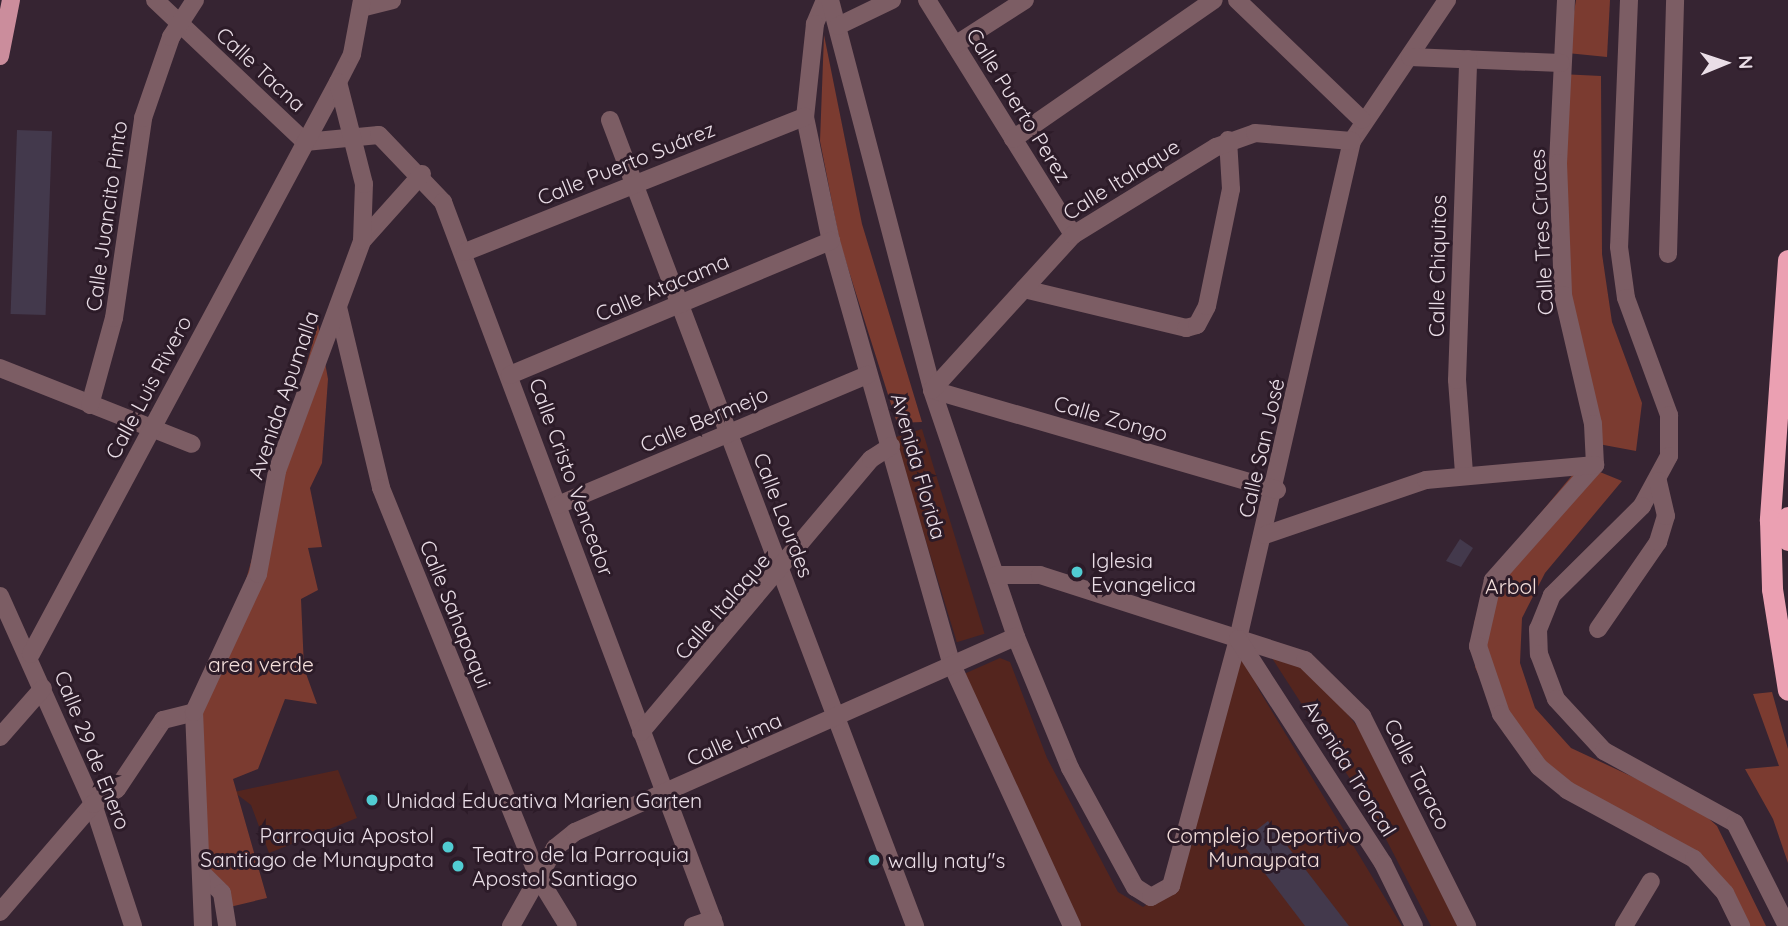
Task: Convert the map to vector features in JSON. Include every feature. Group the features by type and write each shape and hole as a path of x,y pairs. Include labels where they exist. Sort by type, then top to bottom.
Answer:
{"highway":[{"path":"1788,260 1770,520 1772,589 1788,690"},
{"path":"1788,517 1788,540"}],"main road":[{"path":"0,56 11,0"}],"street":[{"name":"Calle Tacna","path":"155,0 305,142"},
{"name":"Calle Juancito Pinto","path":"90,405 114,318 134,156 178,22 195,0"},
{"path":"362,4 392,0"},
{"name":"Avenida Florida","path":"825,0 815,24 805,117 831,242 952,665 1072,926"},
{"name":"Avenida Florida","path":"831,0 932,390 1016,637 1070,768 1135,887"},
{"path":"838,26 892,0"},
{"name":"Calle Puerto Perez","path":"927,0 1073,234"},
{"path":"956,45 1024,0"},
{"path":"1013,139 1214,0"},
{"path":"1237,0 1362,120"},
{"name":"Calle San José","path":"1135,887 1160,897 1171,886 1276,490 1352,141 1362,120 1410,57 1447,0"},
{"name":"Calle Tres Cruces","path":"1566,0 1561,63 1563,295 1593,424 1595,465"},
{"path":"1629,0 1619,247 1626,298 1669,415 1669,456 1658,481 1552,595 1538,629 1546,678 1575,725 1604,751 1735,823 1787,926"},
{"path":"1668,254 1675,0"},
{"name":"Calle Luis Rivero","path":"31,654 338,82 362,4"},
{"path":"1410,57 1561,63"},
{"name":"Calle Chiquitos","path":"1464,473 1457,380 1468,59"},
{"name":"Avenida Apumalla","path":"203,926 205,876 194,712 258,574 277,471 362,241 364,184 348,134 338,82"},
{"name":"Calle Puerto Suárez","path":"465,252 805,117"},
{"name":"Calle Lourdes","path":"610,120 915,926"},
{"name":"Calle Italaque","path":"932,390 1073,234 1228,140 1255,133 1352,141"},
{"name":"Calle Cristo Vencedor","path":"305,142 348,134 379,135 422,174 443,202 465,252 714,923"},
{"path":"1024,289 1186,328 1197,325 1207,306 1231,189 1228,140"},
{"path":"362,241 422,174"},
{"name":"Calle Atacama","path":"510,375 831,242"},
{"name":"Calle Sahapaqui","path":"338,307 381,488 537,877 568,926"},
{"path":"0,368 90,405 154,424 191,444"},
{"name":"Calle Bermejo","path":"558,505 868,374"},
{"name":"Calle Zongo","path":"932,390 1276,490"},
{"name":"Calle Italaque","path":"642,732 782,572 871,459 891,446"},
{"path":"1265,535 1426,480 1464,473 1595,465"},
{"path":"1595,465 1493,580 1480,623 1486,680 1501,714 1539,767 1567,790 1694,859 1725,893 1741,926"},
{"path":"1598,629 1658,542 1666,516 1658,481"},
{"path":"996,575 1040,575 1238,639"},
{"name":"Calle 29 de Enero","path":"0,596 31,654 93,804 133,926"},
{"name":"Calle Lima","path":"511,926 555,848 575,832 665,795 1016,637"},
{"name":"Calle Taraco","path":"1238,639 1305,660 1362,716 1467,926"},
{"name":"Avenida Troncal","path":"1238,639 1383,863 1414,926"},
{"path":"0,737 43,688"},
{"path":"0,912 93,804 117,789 163,720 194,712"},
{"path":"205,876 222,893 227,926"},
{"path":"1624,926 1651,881"},
{"path":"693,926 714,923"}],"green space":[{"path":"1576,0 1610,0 1607,57 1567,53"},
{"path":"824,35 862,224 922,422 897,423 840,243 820,141"},
{"path":"1560,74 1601,76 1602,254 1612,322 1642,403 1636,451 1593,443 1568,289"},
{"name":"area verde","path":"318,324 328,379 322,463 310,488 322,547 308,548 318,590 301,599 304,668 317,704 285,699 258,769 233,779 267,898 217,910 206,845 200,698 240,601"},
{"path":"922,429 985,634 957,642 894,437"},
{"name":"Arbol","path":"1595,470 1622,481 1545,573 1522,618 1520,663 1535,708 1571,748 1695,806 1717,826 1766,926 1737,926 1689,851 1658,829 1567,788 1497,715 1475,667 1474,623 1489,575 1574,473"},
{"name":"Complejo Deportivo Munaypata","path":"1243,650 1259,690 1402,926 1080,926 964,674 1000,658 1010,662 1047,758 1118,892 1143,907 1168,891"},
{"name":"Complejo Deportivo Munaypata","path":"1270,655 1310,667 1365,736 1460,926 1431,926 1374,816"},
{"path":"1772,692 1788,749 1788,863 1773,819 1745,769 1779,766 1753,694"},
{"path":"338,770 357,818 269,853 251,805 234,792"}],"building":[{"path":"17,130 52,131 46,315 11,314"},
{"path":"1460,539 1473,548 1461,567 1446,561"},
{"path":"1268,821 1349,926 1305,926 1241,842"}],"place":[{"name":"Iglesia Evangelica","path":"1077,572"},
{"name":"Unidad Educativa Marien Garten","path":"372,800"},
{"name":"Parroquia Apostol Santiago de Munaypata","path":"448,847"},
{"name":"wally naty\"s","path":"874,860"},
{"name":"Teatro de la Parroquia Apostol Santiago","path":"458,866"}]}
